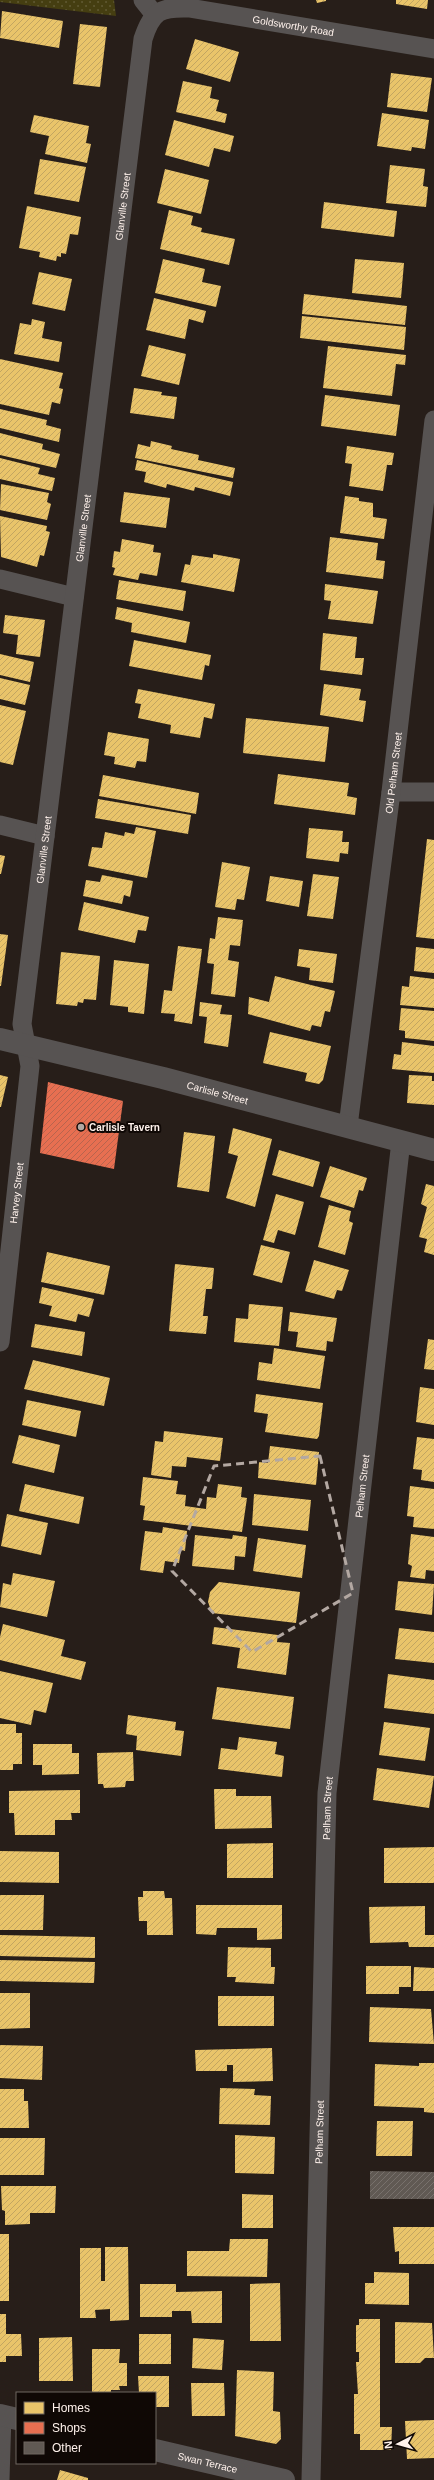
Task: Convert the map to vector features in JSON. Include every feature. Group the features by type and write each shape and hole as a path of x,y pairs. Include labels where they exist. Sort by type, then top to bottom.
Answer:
{"street":[{"path":"142,0 155,15"},
{"name":"Goldsworthy Road","path":"155,15 167,8 189,8 434,49"},
{"name":"Glanville Street","path":"26,1045 22,1024 143,39 148,23 155,15"},
{"name":"Old Pelham Street","path":"348,1126 432,457 434,420"},
{"path":"0,579 74,597"},
{"path":"391,792 434,792"},
{"path":"0,825 45,836"},
{"name":"Carlisle Street","path":"0,1039 163,1078 434,1150"},
{"name":"Harvey Street","path":"0,1342 30,1066 26,1045"},
{"name":"Pelham Street","path":"311,2480 327,1793 402,1141"},
{"path":"0,2480 6,2416"},
{"name":"Swan Terrace","path":"156,2450 247,2476 284,2480"}],"highlighted area":[{"path":"320,1456 353,1593 252,1652 172,1571 214,1466"}],"shaded area":[{"path":"0,0 114,0 116,16 0,2"}],"building: Homes":[{"path":"316,0 326,0 326,1 317,3"},
{"path":"396,0 428,0 427,9 396,4"},
{"path":"2,11 63,21 59,48 0,38"},
{"path":"80,24 107,27 100,87 73,84"},
{"path":"195,39 239,52 230,82 186,69"},
{"path":"391,73 432,78 427,112 387,107"},
{"path":"183,81 212,87 210,98 219,100 216,111 227,114 225,123 176,112"},
{"path":"382,113 429,120 425,149 412,147 411,151 377,146"},
{"path":"34,115 89,126 86,143 91,144 87,163 45,154 49,136 30,132"},
{"path":"174,120 234,136 230,152 214,148 209,167 165,155"},
{"path":"40,159 86,167 79,202 34,194"},
{"path":"390,165 425,169 423,186 428,187 426,207 386,203"},
{"path":"165,169 209,180 201,214 157,203"},
{"path":"324,202 397,211 394,237 321,228"},
{"path":"27,206 81,217 78,235 70,234 66,254 61,253 61,257 57,256 56,261 39,257 40,252 19,248"},
{"path":"169,210 193,216 191,225 202,228 201,232 235,239 229,265 160,249"},
{"path":"163,259 205,269 202,282 221,286 216,307 155,293"},
{"path":"355,259 404,263 401,298 352,293"},
{"path":"39,272 72,279 65,311 32,304"},
{"path":"304,294 407,306 405,325 302,314"},
{"path":"154,298 206,311 203,323 189,319 185,339 146,330"},
{"path":"302,316 406,327 404,350 300,338"},
{"path":"32,319 45,322 42,338 62,342 59,362 14,354 20,323 31,325"},
{"path":"149,345 186,354 179,385 141,376"},
{"path":"328,346 406,355 405,365 396,364 392,396 323,388"},
{"path":"0,359 63,373 59,388 63,389 60,404 52,402 49,415 0,404"},
{"path":"134,388 162,392 161,395 177,397 174,419 130,413"},
{"path":"325,395 400,405 396,436 321,426"},
{"path":"0,409 47,420 46,425 61,429 59,442 0,428"},
{"path":"0,433 43,444 42,449 60,454 56,468 0,455"},
{"path":"151,441 172,446 171,449 199,455 198,460 235,468 233,478 135,458 138,444 150,447"},
{"path":"347,446 394,453 392,465 387,465 383,491 349,486 352,464 345,463"},
{"path":"0,458 40,468 38,474 55,478 52,491 0,479"},
{"path":"137,460 233,482 230,496 195,487 194,491 167,484 166,488 144,482 146,472 135,470"},
{"path":"1,484 49,493 47,502 51,504 47,520 0,510"},
{"path":"124,492 170,498 166,528 120,522"},
{"path":"345,496 359,498 359,501 373,503 373,517 387,519 384,539 340,533"},
{"path":"0,516 47,526 46,531 50,532 44,556 40,555 37,567 1,557"},
{"path":"330,537 378,543 376,560 385,561 383,579 326,572"},
{"path":"122,539 154,545 153,552 161,553 157,576 140,573 138,580 113,575 115,568 112,567 114,551 120,552"},
{"path":"213,554 240,559 234,592 181,582 185,564 190,565 192,555 213,558"},
{"path":"119,580 186,591 183,611 116,599"},
{"path":"325,584 378,591 373,624 328,619 331,601 324,600"},
{"path":"117,607 190,622 186,643 131,632 132,623 115,619"},
{"path":"5,615 45,620 40,657 16,654 18,635 3,633"},
{"path":"323,633 357,637 355,658 364,658 362,675 320,670"},
{"path":"134,640 211,655 209,666 205,665 202,680 129,666"},
{"path":"0,654 34,662 30,682 0,675"},
{"path":"0,678 30,685 25,705 0,699"},
{"path":"324,684 361,689 359,700 366,701 363,722 320,715"},
{"path":"138,689 215,704 212,719 204,717 200,738 170,733 171,725 138,718 141,704 135,703"},
{"path":"0,705 26,711 13,765 0,762"},
{"path":"246,718 329,727 325,762 243,753"},
{"path":"108,732 149,739 146,762 137,761 135,768 114,764 115,757 104,755"},
{"path":"278,774 349,783 347,796 357,798 355,815 274,804"},
{"path":"103,775 199,793 196,814 99,796"},
{"path":"98,799 191,815 188,834 95,818"},
{"path":"136,827 156,831 147,878 88,866 92,847 102,848 105,832 124,836 125,832 134,834"},
{"path":"309,828 343,831 342,842 349,842 348,854 340,853 339,862 306,858"},
{"path":"427,839 434,840 434,939 416,937"},
{"path":"0,855 5,856 1,874 0,874"},
{"path":"222,862 250,867 244,900 237,899 235,910 215,907"},
{"path":"313,874 339,877 333,919 307,916"},
{"path":"102,875 133,881 130,897 124,895 122,904 83,896 86,880 100,882"},
{"path":"270,876 303,881 299,907 266,901"},
{"path":"84,902 149,917 146,931 138,930 135,943 78,930"},
{"path":"218,917 243,920 240,946 230,945 228,960 239,962 235,997 211,994 214,964 207,963 210,938 215,939"},
{"path":"0,934 8,935 1,986 0,986"},
{"path":"178,946 202,949 192,1024 174,1021 175,1014 161,1013 164,990 172,991"},
{"path":"416,947 434,949 434,973 414,971"},
{"path":"299,949 337,954 333,983 309,980 310,968 297,966"},
{"path":"61,952 100,956 96,1000 84,999 83,1003 78,1002 77,1006 56,1004"},
{"path":"114,960 149,964 144,1014 128,1012 128,1007 110,1005"},
{"path":"275,976 335,991 330,1012 325,1011 321,1027 312,1025 310,1031 248,1014 249,997 269,1002"},
{"path":"410,976 434,979 434,1008 400,1005 402,986 409,987"},
{"path":"200,1002 222,1005 220,1014 232,1015 228,1047 204,1043 207,1017 199,1016"},
{"path":"401,1008 434,1011 434,1041 405,1038 405,1031 399,1030"},
{"path":"270,1032 331,1046 323,1080 319,1084 305,1081 307,1073 263,1063"},
{"path":"402,1042 434,1046 434,1073 392,1069 394,1054 401,1055"},
{"path":"0,1075 8,1077 1,1107 0,1107"},
{"path":"409,1075 432,1076 432,1081 434,1081 434,1105 407,1103"},
{"path":"233,1128 272,1139 255,1207 226,1198 238,1156 228,1153"},
{"path":"184,1132 215,1136 209,1192 177,1187"},
{"path":"279,1150 320,1162 313,1187 272,1175"},
{"path":"330,1166 367,1178 363,1191 359,1190 354,1208 320,1197"},
{"path":"426,1184 434,1186 434,1255 424,1252 427,1239 419,1237 427,1207 421,1204"},
{"path":"276,1194 304,1202 295,1235 278,1230 274,1243 263,1240"},
{"path":"329,1205 351,1211 349,1221 353,1223 345,1255 318,1247"},
{"path":"261,1245 290,1252 282,1283 253,1275"},
{"path":"47,1252 110,1266 104,1295 41,1282"},
{"path":"314,1260 349,1270 342,1291 337,1290 334,1299 305,1291"},
{"path":"175,1264 214,1268 212,1289 206,1289 203,1316 208,1316 206,1334 169,1331"},
{"path":"42,1287 94,1299 89,1317 78,1314 76,1322 49,1316 52,1306 39,1303"},
{"path":"249,1304 283,1307 279,1346 234,1342 236,1318 248,1319"},
{"path":"290,1312 337,1318 333,1342 327,1341 326,1351 296,1347 298,1332 288,1331"},
{"path":"35,1324 85,1332 82,1356 31,1347"},
{"path":"428,1339 434,1340 434,1370 424,1369"},
{"path":"274,1348 325,1356 320,1389 257,1380 259,1362 272,1364"},
{"path":"33,1360 110,1378 104,1406 24,1389"},
{"path":"420,1387 434,1389 434,1425 416,1422"},
{"path":"256,1394 323,1403 319,1436 317,1439 265,1432 268,1414 254,1412"},
{"path":"27,1400 81,1411 76,1437 22,1425"},
{"path":"164,1431 223,1438 220,1461 187,1457 186,1467 172,1466 171,1478 151,1475 155,1441 163,1442"},
{"path":"19,1435 60,1445 54,1473 12,1463"},
{"path":"417,1437 434,1439 434,1482 421,1480 422,1470 413,1469"},
{"path":"270,1446 319,1452 316,1485 258,1478 259,1462 268,1463"},
{"path":"143,1477 178,1481 176,1494 186,1495 185,1506 206,1509 207,1497 216,1498 218,1484 242,1487 241,1497 247,1498 242,1532 143,1520 145,1506 140,1505"},
{"path":"25,1484 84,1497 79,1524 19,1511"},
{"path":"410,1486 434,1489 434,1529 413,1527 414,1517 407,1516"},
{"path":"254,1494 311,1500 308,1531 252,1525"},
{"path":"7,1514 48,1523 41,1555 1,1546"},
{"path":"163,1527 187,1531 185,1551 181,1550 179,1563 165,1561 163,1573 140,1570 145,1531 162,1533"},
{"path":"411,1534 434,1537 434,1571 426,1570 425,1579 410,1577 412,1566 408,1564"},
{"path":"195,1535 232,1539 233,1535 247,1537 245,1557 235,1556 234,1570 192,1566"},
{"path":"258,1538 306,1545 302,1578 253,1571"},
{"path":"13,1573 55,1581 47,1617 0,1607 3,1583 11,1585"},
{"path":"398,1581 434,1584 432,1615 395,1610"},
{"path":"219,1582 300,1592 296,1623 212,1613 208,1602 210,1592"},
{"path":"3,1624 65,1640 61,1656 86,1662 81,1680 0,1660 0,1637"},
{"path":"214,1627 278,1635 277,1642 290,1643 286,1675 237,1668 240,1648 212,1644"},
{"path":"399,1628 434,1632 434,1663 395,1659"},
{"path":"0,1671 53,1683 46,1713 34,1710 31,1725 0,1718"},
{"path":"388,1674 434,1680 434,1714 384,1708"},
{"path":"217,1687 294,1697 290,1729 212,1719"},
{"path":"128,1715 176,1722 175,1730 184,1731 181,1756 136,1750 137,1736 126,1734"},
{"path":"384,1722 430,1728 425,1761 379,1755"},
{"path":"0,1724 16,1724 16,1733 22,1733 22,1764 13,1764 13,1770 0,1770"},
{"path":"239,1737 277,1742 275,1754 284,1756 282,1777 218,1769 221,1748 237,1750"},
{"path":"33,1744 72,1744 72,1753 79,1753 79,1774 42,1775 42,1765 33,1765"},
{"path":"133,1752 134,1781 126,1781 125,1787 104,1788 103,1784 98,1784 97,1753"},
{"path":"377,1768 434,1776 429,1808 373,1800"},
{"path":"214,1789 236,1789 236,1796 271,1796 272,1828 215,1829"},
{"path":"80,1790 80,1813 71,1813 72,1820 55,1820 55,1835 15,1835 14,1813 9,1813 9,1791"},
{"path":"273,1843 273,1878 227,1878 227,1844"},
{"path":"434,1847 434,1883 384,1883 384,1848"},
{"path":"0,1851 59,1852 59,1883 0,1882"},
{"path":"143,1891 164,1891 165,1898 172,1898 173,1935 147,1935 147,1921 139,1921 138,1897 143,1897"},
{"path":"0,1895 44,1895 43,1930 0,1930"},
{"path":"196,1905 282,1905 282,1939 257,1940 257,1928 217,1928 216,1935 196,1934"},
{"path":"425,1906 425,1935 434,1935 434,1947 409,1947 408,1942 370,1943 369,1907"},
{"path":"0,1935 95,1937 95,1958 0,1956"},
{"path":"228,1947 271,1948 271,1967 275,1967 274,1984 235,1982 236,1977 227,1977"},
{"path":"0,1960 95,1962 94,1983 0,1981"},
{"path":"366,1966 411,1966 411,1987 399,1987 399,1994 366,1994"},
{"path":"414,1967 434,1968 434,1991 413,1991"},
{"path":"0,1993 30,1993 30,2028 0,2029"},
{"path":"218,1996 274,1996 274,2026 218,2026"},
{"path":"370,2007 431,2009 434,2044 369,2042"},
{"path":"0,2045 43,2046 42,2080 0,2078"},
{"path":"272,2048 273,2081 233,2082 233,2065 227,2065 227,2071 196,2071 195,2050"},
{"path":"419,2063 434,2063 434,2113 424,2112 424,2108 374,2106 375,2064 419,2066"},
{"path":"220,2088 255,2089 254,2095 271,2096 270,2125 219,2124"},
{"path":"0,2089 24,2089 24,2101 28,2101 29,2128 0,2128"},
{"path":"377,2121 413,2121 412,2156 376,2156"},
{"path":"235,2135 275,2137 274,2174 235,2173"},
{"path":"0,2138 45,2138 44,2175 0,2175"},
{"path":"1,2186 56,2186 55,2213 30,2213 30,2224 5,2225 5,2211 2,2210"},
{"path":"242,2194 273,2195 273,2228 242,2228"},
{"path":"393,2227 434,2227 434,2264 399,2264 399,2251 395,2252"},
{"path":"0,2234 9,2234 9,2301 0,2301"},
{"path":"230,2239 268,2239 267,2277 187,2276 187,2251 229,2251"},
{"path":"105,2247 128,2247 129,2320 110,2321 110,2309 95,2310 96,2318 80,2318 80,2248 101,2248 101,2281 105,2281"},
{"path":"374,2272 409,2273 409,2305 365,2304 365,2283 374,2283"},
{"path":"280,2283 281,2341 250,2341 250,2284"},
{"path":"140,2284 176,2284 176,2292 222,2291 222,2323 192,2323 191,2311 172,2311 172,2317 140,2317"},
{"path":"0,2314 6,2314 6,2334 21,2334 22,2356 6,2356 6,2362 0,2362"},
{"path":"359,2319 380,2319 380,2427 392,2427 391,2450 360,2450 360,2434 354,2434 354,2394 358,2394 356,2362 359,2362 359,2352 356,2352 356,2325 359,2325"},
{"path":"395,2322 432,2323 434,2358 425,2358 420,2363 395,2363"},
{"path":"139,2334 171,2334 171,2364 139,2364"},
{"path":"72,2337 73,2381 39,2381 39,2338"},
{"path":"193,2338 224,2340 222,2370 192,2368"},
{"path":"92,2349 120,2349 119,2363 127,2363 127,2386 119,2386 120,2390 111,2390 111,2392 92,2392"},
{"path":"237,2370 274,2372 273,2411 280,2412 281,2439 276,2444 235,2436"},
{"path":"138,2376 169,2376 169,2407 156,2407 156,2392 139,2392"},
{"path":"191,2383 224,2383 225,2416 192,2416"},
{"path":"434,2420 434,2458 407,2459 405,2421"},
{"path":"60,2470 88,2478 88,2480 57,2480"}],"building: Shops":[{"name":"Carlisle Tavern","path":"48,1082 123,1101 114,1169 40,1153"}],"building: Other":[{"path":"370,2171 434,2172 434,2199 370,2199"}],"place":[{"name":"Carlisle Tavern","path":"81,1127"}]}
